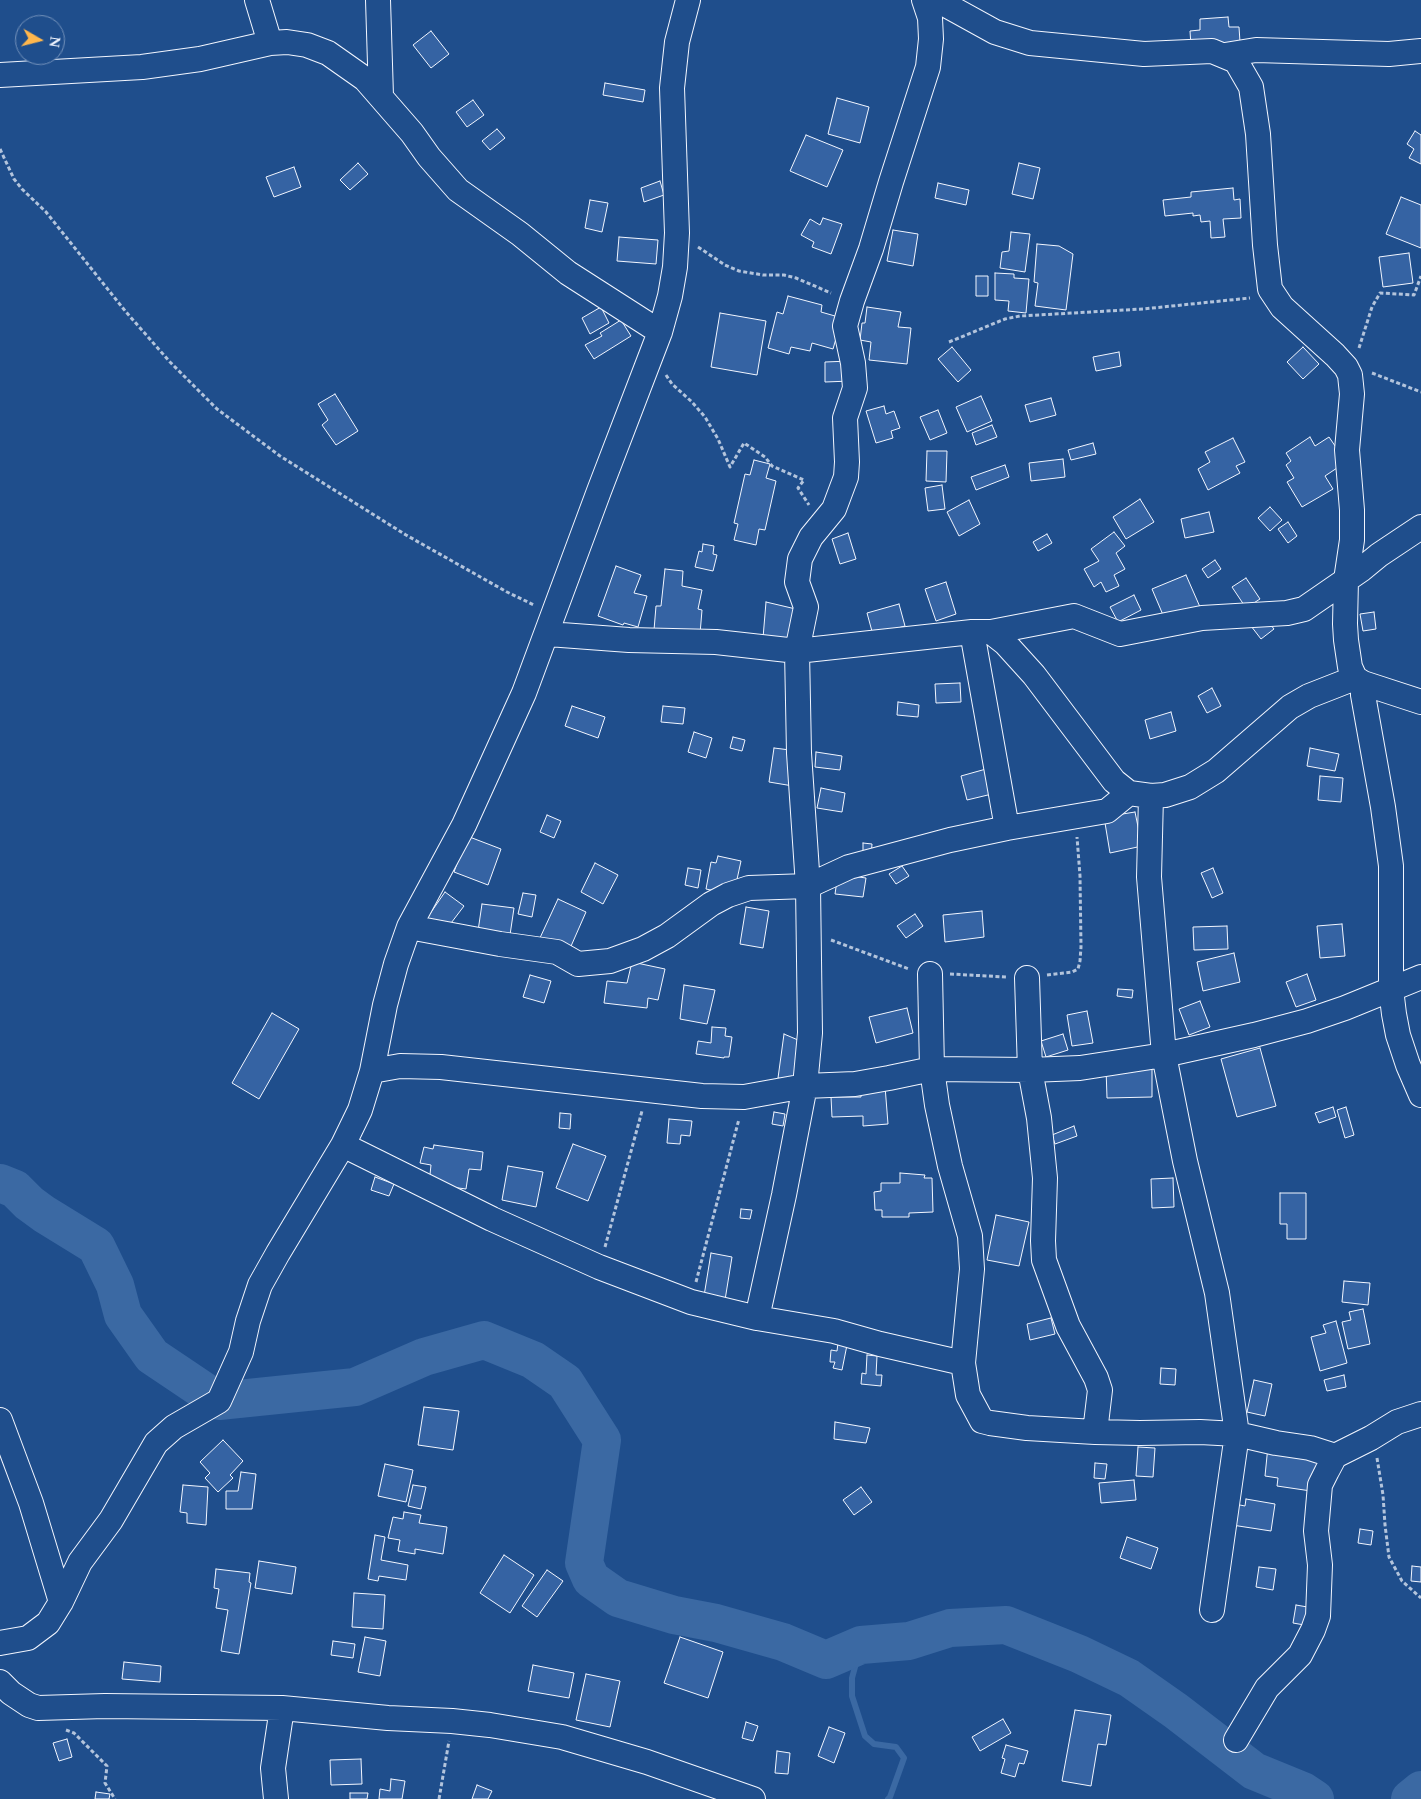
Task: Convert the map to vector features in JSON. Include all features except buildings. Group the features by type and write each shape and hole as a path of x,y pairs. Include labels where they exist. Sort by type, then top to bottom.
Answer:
{"street":[{"path":"257,0 270,43"},
{"path":"378,0 381,96"},
{"path":"0,1643 28,1638 48,1623 61,1602 80,1562 110,1520 156,1443 174,1426 218,1402 241,1352 248,1321 260,1285 344,1145 360,1110 372,1071 387,997 409,927 464,825 524,693 660,332 670,296 675,267 677,233 672,88 677,42 688,0"},
{"path":"757,1318 784,1195 805,1086 810,1032 808,886 799,753 797,651 806,608 798,582 800,559 811,537 834,509 846,477 845,418 855,388 853,363 845,326 928,67 931,39 930,18 924,0"},
{"path":"937,0 995,32 1030,43 1144,54 1212,50 1236,61 1251,87 1258,134 1268,280 1275,298 1282,308 1335,355 1346,367 1350,375 1352,394 1347,450 1352,540 1346,580 1346,640 1350,667 1359,681 1363,695 1383,807 1391,866 1391,989 1398,1034 1408,1065 1421,1095"},
{"path":"0,75 142,67 200,59 270,43 286,42 307,45 328,53 365,79 458,190 520,234 568,273 660,332"},
{"path":"1225,55 1256,50 1389,54 1421,51"},
{"path":"551,624 629,640 716,642 797,651 1018,628 1042,621 1074,616 1120,634 1202,618 1287,613 1304,609 1421,527"},
{"path":"982,632 1005,643 1034,675 1114,781 1140,795"},
{"path":"982,632 1007,828"},
{"path":"409,927 500,944 557,952 578,964 610,961 643,949 667,936 711,904 728,895 749,888 808,886 849,867 950,840 1106,811 1140,795 1165,795 1190,786 1216,771 1290,707 1309,696 1359,681 1421,702"},
{"path":"1140,795 1164,1055 1186,1161 1217,1293 1237,1434 1212,1610"},
{"path":"930,974 932,1069 936,1105 970,1236 972,1269 963,1363 968,1396 982,1421 990,1424 1027,1428 1095,1432 1237,1434 1310,1448 1335,1456"},
{"path":"372,1071 400,1066 441,1067 702,1096 744,1097 805,1086 854,1084 932,1069 1030,1070 1080,1068 1164,1055 1307,1021 1345,1008 1421,977"},
{"path":"1026,978 1030,1070 1039,1118 1045,1178 1044,1260 1068,1326 1096,1378 1100,1390 1095,1432"},
{"path":"344,1145 492,1219 599,1267 691,1302 757,1318 834,1331 880,1344 963,1363"},
{"path":"1236,1740 1268,1688 1300,1655 1318,1616 1320,1565 1316,1531 1320,1485 1335,1456 1371,1438 1397,1422 1421,1414"},
{"path":"0,1420 31,1503 61,1602"},
{"path":"0,1682 11,1693 29,1705 38,1708 105,1706 282,1708 388,1718 490,1724 562,1737 647,1762 752,1799"},
{"path":"276,1799 274,1768 282,1708"}],"path":[{"path":"0,149 14,179 22,189 46,212 126,312 170,362 217,409 280,456 406,536 507,592 551,624"},
{"path":"677,233 725,265 739,271 763,275 784,275 796,278 852,301"},
{"path":"1350,375 1372,307 1380,293 1414,295 1421,276"},
{"path":"949,342 996,323 1020,316 1248,299 1268,280"},
{"path":"663,368 672,384 705,417 718,439 730,466 744,443 765,457 772,466 804,480 798,488 823,523"},
{"path":"1350,375 1357,371 1368,372 1421,392"},
{"path":"809,932 903,967 930,974 1026,978 1072,972 1078,968 1082,947 1076,816"},
{"path":"599,1267 647,1090"},
{"path":"691,1302 744,1097"},
{"path":"1371,1438 1379,1466 1389,1557 1402,1581 1421,1598"},
{"path":"439,1799 452,1721"},
{"path":"65,1729 74,1733 107,1766 105,1783 115,1799"}],"waterway":[{"path":"0,1183 15,1189 44,1214 96,1246 115,1285 123,1315 152,1356 219,1401 355,1387 424,1357 484,1340 533,1360 565,1382 602,1440 584,1563 591,1579 618,1598 674,1615 716,1623 783,1642 826,1660 861,1645 909,1641 950,1628 1006,1625 1079,1654 1129,1678 1176,1711 1254,1771 1303,1791 1315,1799"},
{"path":"861,1645 852,1678 852,1696 865,1736 874,1744 896,1747 904,1758 888,1799"},
{"path":"1410,1799 1421,1790"}]}
